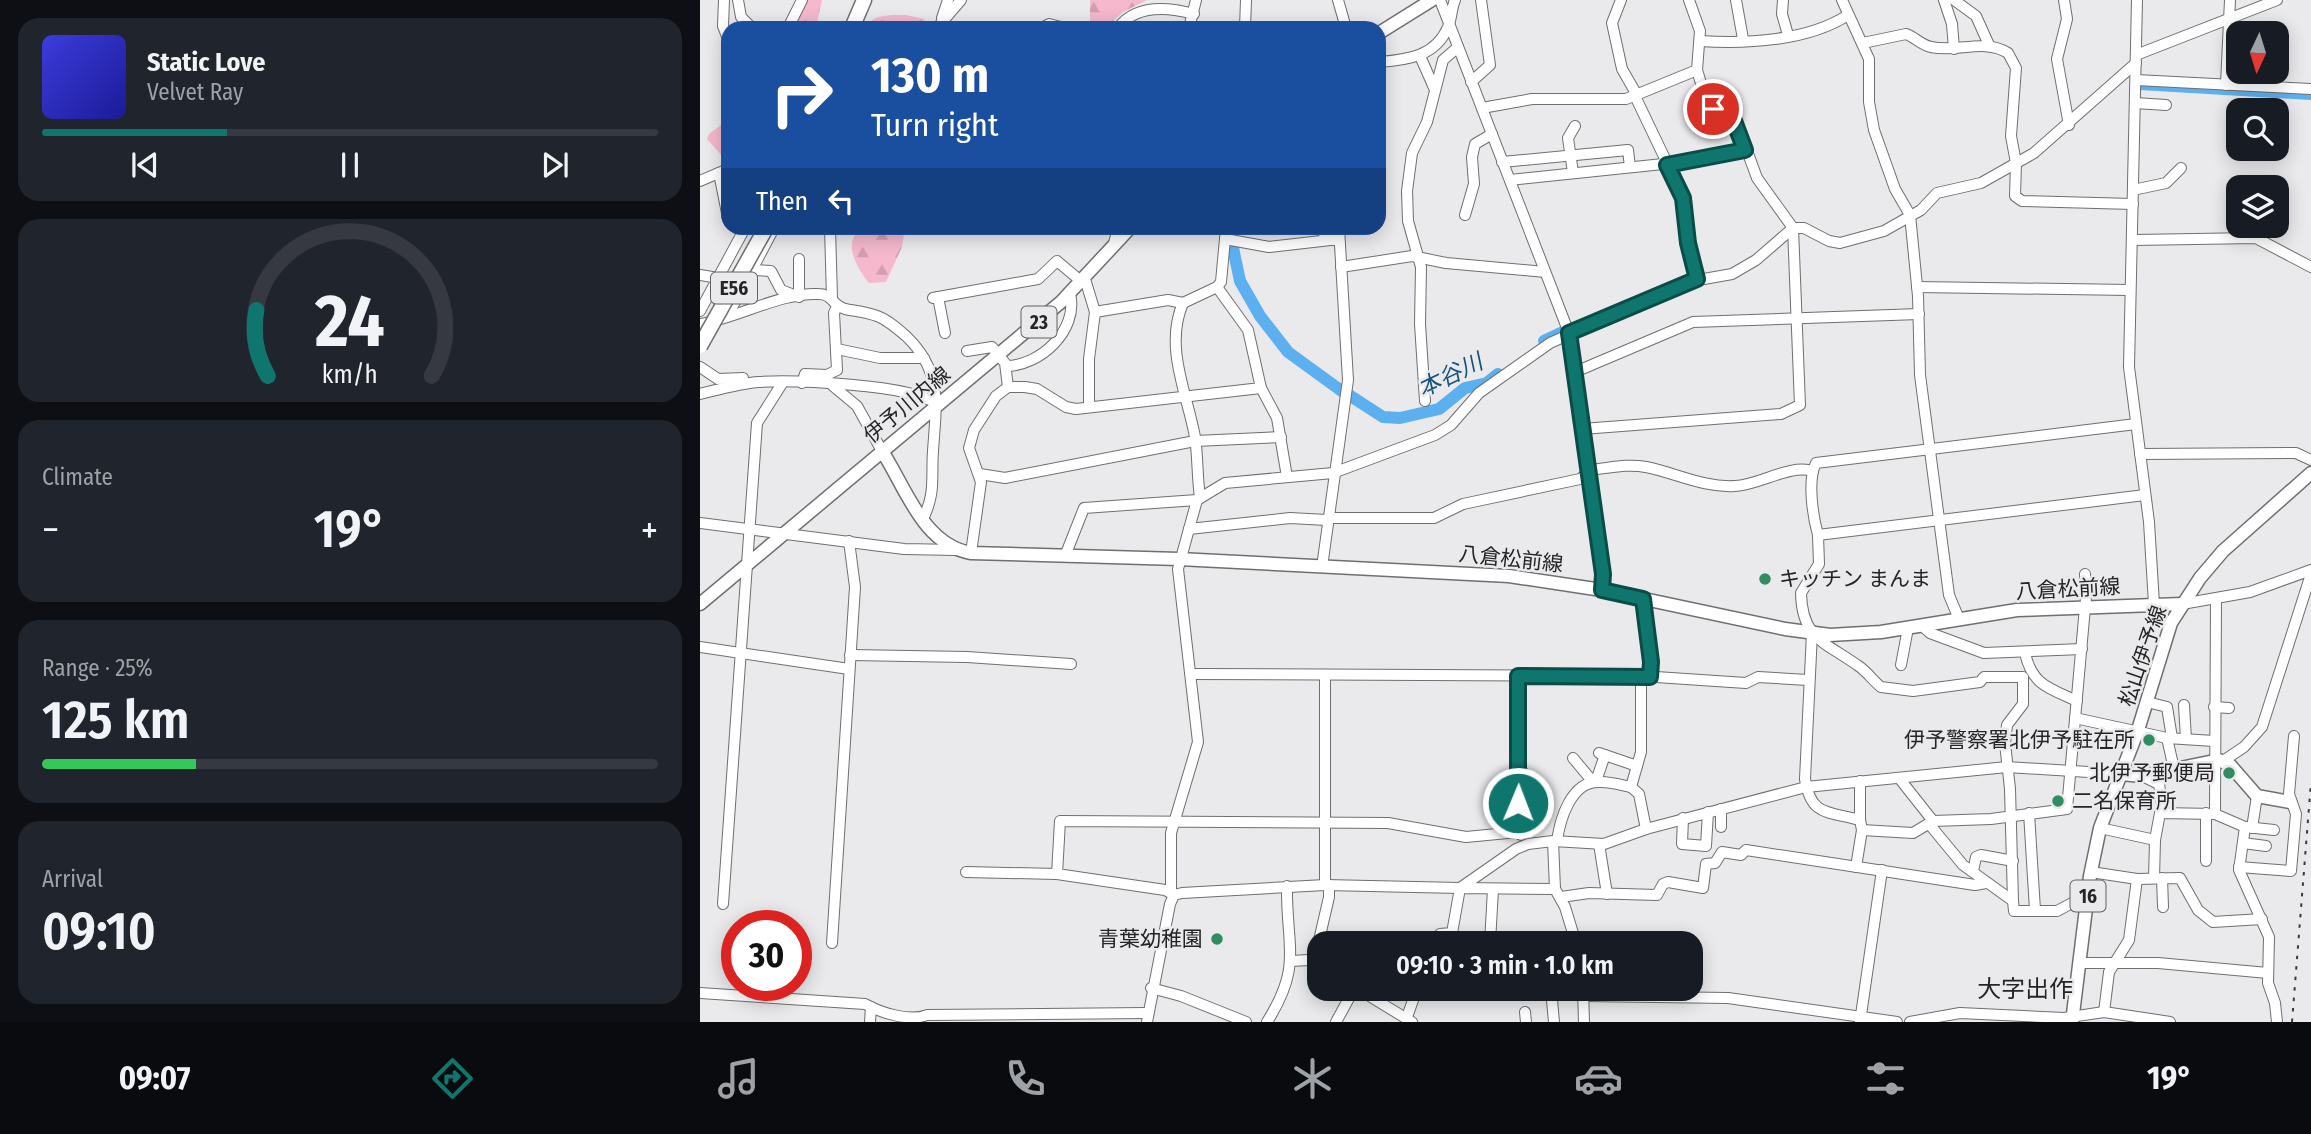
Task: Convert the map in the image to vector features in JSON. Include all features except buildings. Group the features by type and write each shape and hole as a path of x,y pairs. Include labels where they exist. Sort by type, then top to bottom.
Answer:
{"highway":[{"path":"855,21 864,0"},
{"name":"E56","path":"700,346 766,235"}],"main road":[{"path":"1386,29 1433,0"},
{"name":"伊予川内線","path":"700,604 1070,294 1124,235"},
{"name":"八倉松前線","path":"882,451 936,538 956,550 971,553 1179,559 1499,575 1602,590 1812,633 1848,635 2017,610 2182,604"},
{"name":"松山伊予線","path":"2073,1019 2087,899 2100,828 2138,730 2171,622 2223,551 2311,473"},
{"path":"2122,774 2142,776 2219,761 2230,765 2257,796 2291,802"}],"street":[{"path":"723,21 724,0"},
{"path":"738,0 741,17 745,21"},
{"path":"792,21 802,0"},
{"path":"941,21 948,0"},
{"path":"943,21 961,0"},
{"path":"1192,21 1196,0"},
{"path":"1245,0 1245,21"},
{"path":"1338,0 1344,21"},
{"path":"1440,0 1569,333 1603,574 1602,590"},
{"path":"1386,61 1420,56 1437,44 1449,24 1455,0"},
{"path":"1471,82 1490,65 1481,0"},
{"path":"1621,0 1612,23 1622,69 1683,198 1688,243 1697,279"},
{"path":"1582,429 1781,414 1800,405 1793,228 1757,178 1734,121 1709,105 1697,70 1700,41 1689,0"},
{"path":"1736,0 1743,39"},
{"path":"1783,0 1782,14 1788,36"},
{"path":"1842,0 1863,43 1870,66 1871,116 1892,182 1910,215 1919,314 1920,375 1949,595 1959,619"},
{"path":"1944,0 1952,24 1954,49"},
{"path":"1954,0 1976,16 1989,45"},
{"path":"2064,0 2067,19 2057,59 2069,125"},
{"path":"2137,0 2129,368 2145,495 2154,604"},
{"path":"2226,85 2230,0"},
{"path":"1065,556 1084,508 1198,498 1225,483 1333,473 1443,431 1479,393 1538,351 1569,333 1697,279 1725,276 1741,269 1756,261 1793,228 1804,228 1829,241 1846,243 1884,231 1926,207 1937,193 1972,187 2016,163 2069,125 2136,59 2277,0"},
{"path":"1124,21 1129,16 1156,9 1194,15"},
{"path":"1700,41 1788,36 1828,28 1848,15"},
{"path":"1863,43 1906,34 1930,47 1954,49 1989,45 2008,53 2015,62 2011,136 2016,163 2015,196 2022,201 2133,204"},
{"path":"1425,401 1420,324 1421,267 1408,221 1407,191 1412,153 1427,122 1443,60 1458,47"},
{"path":"1420,56 1435,91"},
{"path":"1482,108 1532,99 1636,96 1697,70"},
{"path":"2136,80 2311,89"},
{"path":"2136,103 2166,105"},
{"path":"1573,173 1568,138 1575,126"},
{"path":"1465,215 1474,184 1472,157 1475,144 1492,134"},
{"path":"1502,162 1628,150 1630,167"},
{"path":"1510,180 1667,165 1745,150"},
{"path":"2133,190 2166,183 2181,168"},
{"path":"700,181 721,172"},
{"path":"700,311 741,235"},
{"path":"727,317 754,270 767,235"},
{"path":"802,383 805,374 827,375 837,370 830,235"},
{"path":"1113,247 1116,235"},
{"path":"1095,312 1168,300 1183,303 1217,287 1221,282 1225,235"},
{"path":"1330,235 1337,239"},
{"path":"1322,567 1333,473 1348,386 1338,235"},
{"path":"2133,240 2256,237 2311,267"},
{"path":"1225,239 1269,247 1337,239"},
{"path":"1341,267 1403,256 1418,256 1446,263 1545,272"},
{"path":"799,259 799,297"},
{"path":"944,333 936,298 1038,279 1057,261 1083,281 1095,312 1089,359 1089,406"},
{"path":"754,270 771,271 781,290 799,297"},
{"path":"700,275 719,276 745,286"},
{"path":"1217,287 1248,330 1261,388 1273,407 1287,477"},
{"path":"1917,287 2130,290"},
{"path":"700,324 821,293 834,302 887,320 924,358 931,370 937,404 934,478 923,519"},
{"path":"1006,366 1033,360 1059,337 1068,322 1070,294"},
{"path":"700,993 865,1004 883,1013 921,1018 928,1015 1147,1018 1172,893 1169,856 1174,821 1198,742 1179,559 1198,498 1195,441 1176,359 1183,303"},
{"path":"1576,372 1693,321 1919,314"},
{"path":"967,351 992,346 1006,366 1008,387"},
{"path":"836,349 880,358 924,358"},
{"path":"700,367 718,379 754,377 759,382"},
{"path":"700,394 759,382 783,382 919,394 937,404"},
{"path":"723,904 757,423 783,382"},
{"path":"831,385 857,406 882,451"},
{"path":"971,553 980,474 970,454 974,430 996,396 1008,387 1037,389 1070,408 1261,388"},
{"path":"2077,701 2026,673 1984,677 1980,682 1924,689 1881,687 1868,672 1819,642 1803,616 1801,593 1819,564 1818,535 1814,520 1813,471 1816,463 2136,424"},
{"path":"980,474 1005,478 1195,441 1281,438"},
{"path":"2140,454 2296,453 2311,460"},
{"path":"1189,529 1290,518 1434,518 1463,504 1580,479 1587,472 1639,466 1677,474 1715,487 1742,486 1802,469 1813,471"},
{"path":"1818,535 2145,495"},
{"path":"700,523 749,527 904,549 956,550"},
{"path":"832,943 855,587 849,541"},
{"path":"2182,604 2250,592 2311,572"},
{"path":"2219,761 2244,747 2262,727 2311,572"},
{"path":"1812,633 1808,680 1806,786 1810,802 1861,825 1913,833 1932,823 2067,809 2082,649 2085,574"},
{"path":"1631,787 1641,752 1646,677 1651,662 1643,599"},
{"path":"2206,861 2202,848 2219,761 2214,741 2216,599"},
{"path":"1922,626 1938,636 1984,653 2082,649"},
{"path":"1901,665 1908,628"},
{"path":"700,647 849,669"},
{"path":"2025,653 2023,704 2007,725 2014,911 2057,911 2076,901 2087,899"},
{"path":"850,655 967,657 1071,664"},
{"path":"1192,674 1646,677 1746,683 1758,677 1808,680"},
{"path":"1321,931 1327,885 1324,822 1325,676"},
{"path":"1518,676 1518,768 1521,783 1516,811 1518,832 1528,844"},
{"path":"2147,702 2167,707 2174,769"},
{"path":"2184,705 2186,739"},
{"path":"2214,707 2229,708"},
{"path":"2075,718 2169,738 2214,741"},
{"path":"2239,867 2291,871 2296,814 2291,802 2294,736"},
{"path":"1572,931 1558,893 1555,841 1572,797 1595,782 1602,754 1637,766"},
{"path":"1573,758 1595,782 1631,787 1639,794 1646,829"},
{"path":"1452,931 1460,888 1516,849 1528,844 1555,841 1599,844 1683,818 1806,786 2007,767 2122,774"},
{"path":"2142,776 2159,784 2163,811 2155,840 2163,907"},
{"path":"1899,778 1972,871 2013,901"},
{"path":"1856,867 1861,825 1860,781"},
{"path":"2257,796 2239,867 2242,883 2269,937 2268,973 2277,1022"},
{"path":"1721,809 1721,827"},
{"path":"2163,811 2210,814 2248,827 2274,831"},
{"path":"1683,818 1682,844 1706,846 1708,812"},
{"path":"2029,813 2035,910"},
{"path":"1057,874 1060,821 1388,823 1465,837 1518,832"},
{"path":"2100,828 2155,840"},
{"path":"2243,843 2266,846"},
{"path":"1599,844 1607,894"},
{"path":"966,872 1057,874 1172,893 1327,885 1657,895 1662,884 1668,882 1703,887 1706,864 1715,863 1722,852 1741,855 1746,850 1975,885 1986,883"},
{"path":"1972,871 1976,857 1981,855 2013,861"},
{"path":"1861,1019 1882,870"},
{"path":"2091,872 2184,881 2197,910 2213,922 2262,919"},
{"path":"2105,1012 2109,972 2129,940 2137,878"},
{"path":"1267,1022 1288,982 1291,961 1287,886"},
{"path":"1491,931 1493,889"},
{"path":"1291,961 1307,962"},
{"path":"2080,963 2117,962 2268,973"},
{"path":"1151,988 1181,996 1246,1022"},
{"path":"1703,997 1728,998 1897,1022"},
{"path":"1336,1022 1349,1001"},
{"path":"1377,1001 1410,1020 1414,1001"},
{"path":"1552,1001 1554,1022"},
{"path":"1583,1001 1584,1022"},
{"path":"870,1022 871,1007"},
{"path":"1910,1022 1960,1013 2073,1019 2105,1012 2170,1022"}],"green space":[{"path":"805,0 822,0 818,21 794,21"},
{"path":"1090,0 1147,0 1123,12 1113,21 1090,21"},
{"path":"889,15 906,15 925,21 872,21"},
{"path":"721,125 721,155 707,139 709,134"},
{"path":"856,235 904,235 902,247 886,282 869,283 853,255"}],"waterway":[{"name":"本谷川","path":"2140,84 2310,94"},
{"name":"本谷川","path":"1232,243 1240,281 1260,316 1288,352 1343,392"},
{"name":"本谷川","path":"1544,341 1563,332"},
{"name":"本谷川","path":"1349,395 1383,417 1400,418 1439,409 1465,388 1487,383 1498,374"}],"railway":[{"path":"2292,1022 2311,782"}],"place":[{"name":"キッチン まんま","path":"1765,579"},
{"name":"伊予警察署北伊予駐在所","path":"2149,740"},
{"name":"北伊予郵便局","path":"2229,773"},
{"name":"二名保育所","path":"2058,801"},
{"name":"青葉幼稚園","path":"1217,939"}],"district":[{"name":"大字出作","path":"2025,989"}],"route":[{"path":"1518,803 1521,783 1518,768 1518,676 1650,677 1651,662 1643,599 1602,590 1603,574 1569,333 1697,279 1688,243 1683,198 1667,165 1745,150 1738,126 1713,109"}]}
